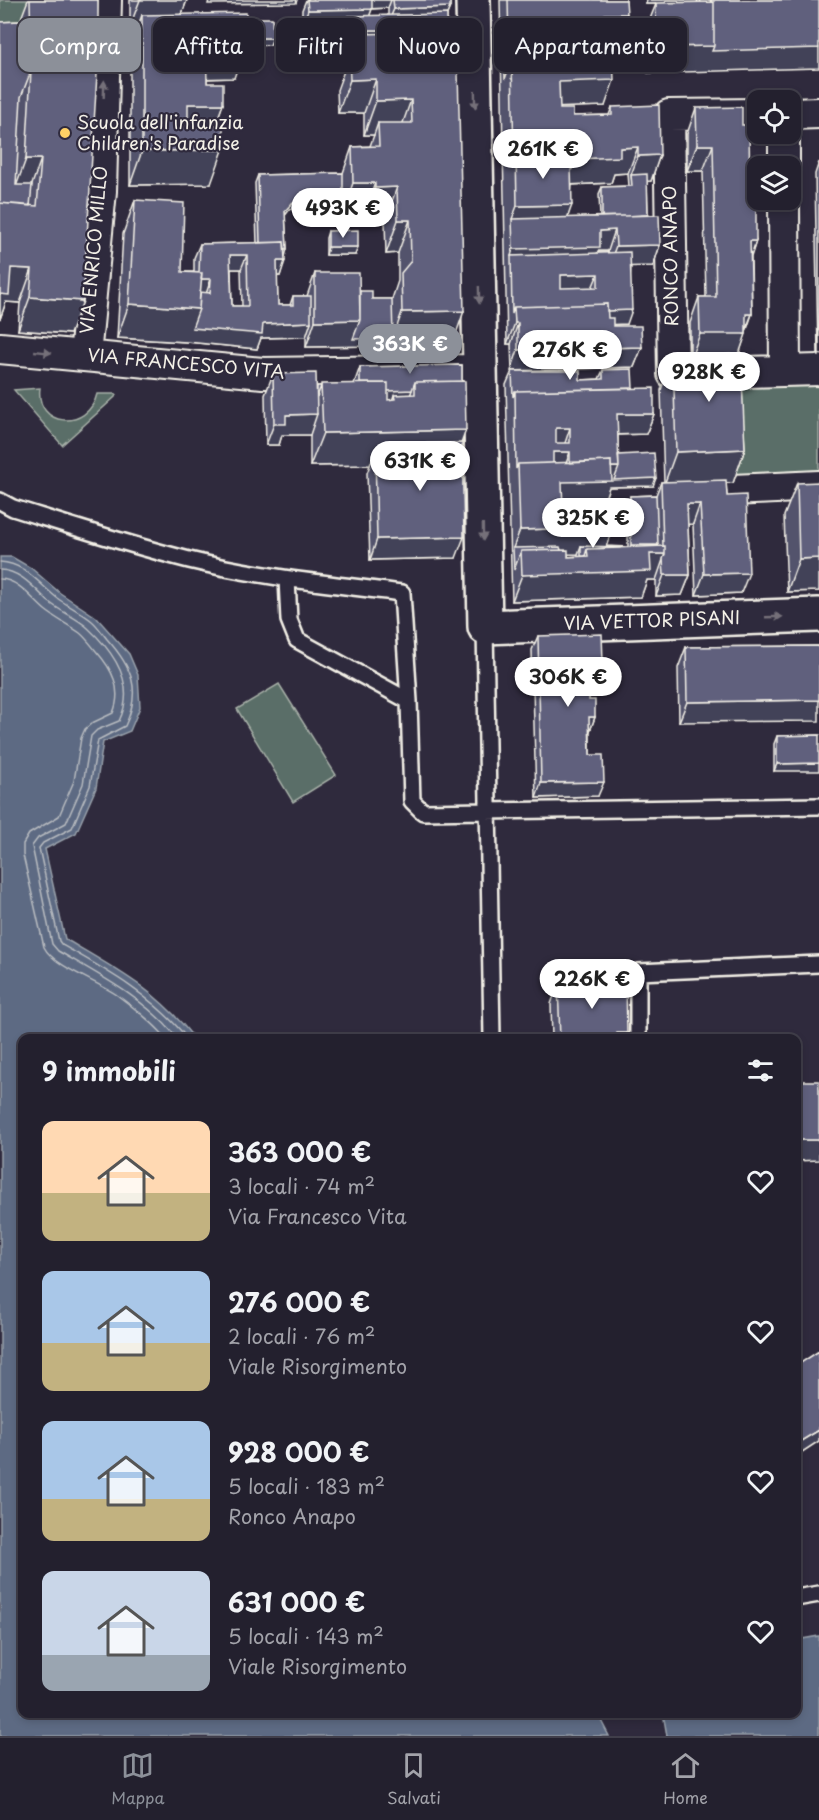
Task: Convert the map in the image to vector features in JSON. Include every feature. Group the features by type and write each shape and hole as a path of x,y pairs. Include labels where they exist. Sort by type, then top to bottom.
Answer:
{"street":[{"name":"VIA ENRICO MILLO","path":"85,356 118,38 106,0"},
{"path":"473,0 485,627"},
{"path":"801,114 819,113"},
{"name":"RONCO ANAPO","path":"747,114 669,115 673,374 785,371"},
{"path":"784,210 785,371 819,370"},
{"name":"VIA FRANCESCO VITA","path":"0,348 263,374 480,370"},
{"path":"671,493 819,486"},
{"name":"VIA VETTOR PISANI","path":"485,627 819,615"}],"lane":[{"path":"0,501 13,508 44,518 170,555 287,579 402,593 409,701 412,801 423,812 819,806"},
{"path":"287,579 290,620 297,640 409,701"},
{"path":"485,627 492,1034"},
{"path":"638,1034 638,972 819,964"},
{"path":"801,1597 819,1594"}],"green space":[{"path":"0,0 86,0 33,18 18,18 18,23 0,29"},
{"path":"819,378 819,479 733,483 729,382"},
{"path":"40,388 41,401 46,411 53,417 63,420 84,415 92,406 97,394 116,394 62,445 14,390"},
{"path":"279,684 336,775 293,802 237,709"}],"water":[{"path":"0,557 12,557 31,568 60,593 96,617 129,654 138,675 140,707 130,731 103,742 96,788 76,833 45,849 65,939 150,993 191,1034 18,1034 18,1718 600,1718 609,1736 0,1736"},
{"path":"819,1636 819,1736 667,1736 664,1718 801,1718 801,1639"}],"building":[{"path":"30,0 98,0 98,18 30,18"},
{"path":"307,0 372,0 372,9 308,10"},
{"path":"393,0 450,0 450,7 394,9"},
{"path":"508,0 626,0 627,14 605,14 605,18 508,18"},
{"path":"711,0 819,0 819,48 712,51 714,2"},
{"path":"714,2 714,46 687,46 687,18 656,18 656,3"},
{"path":"246,13 246,18 153,18 153,72 207,72 207,83 223,83 223,104 188,104 188,127 223,126 223,150 142,151 142,15"},
{"path":"447,14 447,18 377,18 377,30 369,30 370,34 365,34 365,18 348,18 348,16"},
{"path":"264,18 272,18 273,38 264,38"},
{"path":"18,21 18,72 31,72 21,97 16,185 32,185 30,206 0,203 0,22"},
{"path":"365,34 377,34 377,72 458,72 464,311 402,312 401,273 411,261 410,220 398,220 397,187 375,188 375,183 353,183 352,147 379,146 378,123 412,123 411,100 376,101 376,79 350,80 350,72 365,72"},
{"path":"31,72 97,72 83,301 30,297 32,269 11,268 9,295 0,294 0,203 37,206 41,159 26,159"},
{"path":"512,72 614,72 614,80 559,82 560,109 573,109 573,116 612,115 612,107 659,105 660,155 638,156 638,147 620,148 620,157 576,159 575,143 557,143 557,152 516,154 514,161"},
{"path":"742,107 742,125 747,125 749,156 747,156 747,210 756,210 756,241 750,241 752,314 746,314 746,334 700,334 699,297 716,297 713,145 697,145 696,108"},
{"path":"560,152 561,166 571,166 572,205 517,206 516,154"},
{"path":"343,173 343,200 293,202 285,211 287,249 285,249 284,242 260,243 258,175"},
{"path":"647,174 648,215 602,217 602,187 632,186 631,175"},
{"path":"135,200 184,203 182,272 202,273 199,309 129,304"},
{"path":"659,215 660,245 616,246 615,230 600,231 600,247 513,249 512,219"},
{"path":"358,230 358,247 328,247 328,231"},
{"path":"284,242 285,261 277,261 278,305 293,305 293,296 311,296 311,322 263,324 262,334 192,328 199,309 200,292 210,293 211,279 201,279 202,273 199,273 200,244","holes":["230,255 247,255 248,306 232,306"]},
{"path":"630,252 632,310 607,311 607,304 514,307 512,314 511,256","holes":["598,274 598,287 561,288 561,275"]},
{"path":"315,273 359,273 360,320 315,321"},
{"path":"360,291 372,291 372,299 392,299 393,338 353,339 360,320"},
{"path":"607,304 608,318 613,318 613,326 641,326 642,347 518,350 518,323 515,323 514,307"},
{"path":"741,354 745,449 676,452 673,357"},
{"path":"462,365 462,381 415,382 412,390 388,391 388,383 360,383 360,367"},
{"path":"632,369 633,388 515,391 513,397 512,371 580,371 580,380 603,379 603,370"},
{"path":"316,373 317,414 286,415 286,424 274,424 273,374"},
{"path":"465,381 466,430 323,433 321,384 388,383 388,400 395,399 394,395 415,394 415,382"},
{"path":"654,388 654,414 617,414 619,467 611,467 611,461 570,463 570,452 553,452 553,463 518,464 516,469 515,391","holes":["556,428 570,428 570,443 556,443"]},
{"path":"462,443 464,537 377,539 375,452 395,451 394,444"},
{"path":"654,453 656,478 614,480 619,467 618,455"},
{"path":"611,461 612,481 562,482 563,509 613,507 613,527 520,530 518,464"},
{"path":"726,480 727,496 746,495 749,573 704,574 700,504 687,504 690,575 664,575 665,546 663,546 661,482"},
{"path":"819,482 819,558 799,559 797,483"},
{"path":"656,495 658,545 631,545 630,496"},
{"path":"581,546 620,548 587,549 585,556 581,556"},
{"path":"665,546 665,554 650,554 651,571 522,575 521,551 568,550 568,557 588,556 587,549"},
{"path":"560,547 561,550 521,551 514,570 513,548"},
{"path":"602,634 603,662 588,662 589,700 595,700 595,717 589,717 590,755 603,755 604,782 541,783 538,636"},
{"path":"819,646 819,700 687,702 686,647"},
{"path":"819,735 819,763 777,764 777,736"},
{"path":"626,983 627,1033 560,1034 558,984"},
{"path":"801,1081 819,1081 819,1140 801,1140"},
{"path":"819,1351 819,1430 801,1441 801,1363"}],"place":[{"name":"Scuola dell'infanzia Children's Paradise","path":"65,133"}]}
